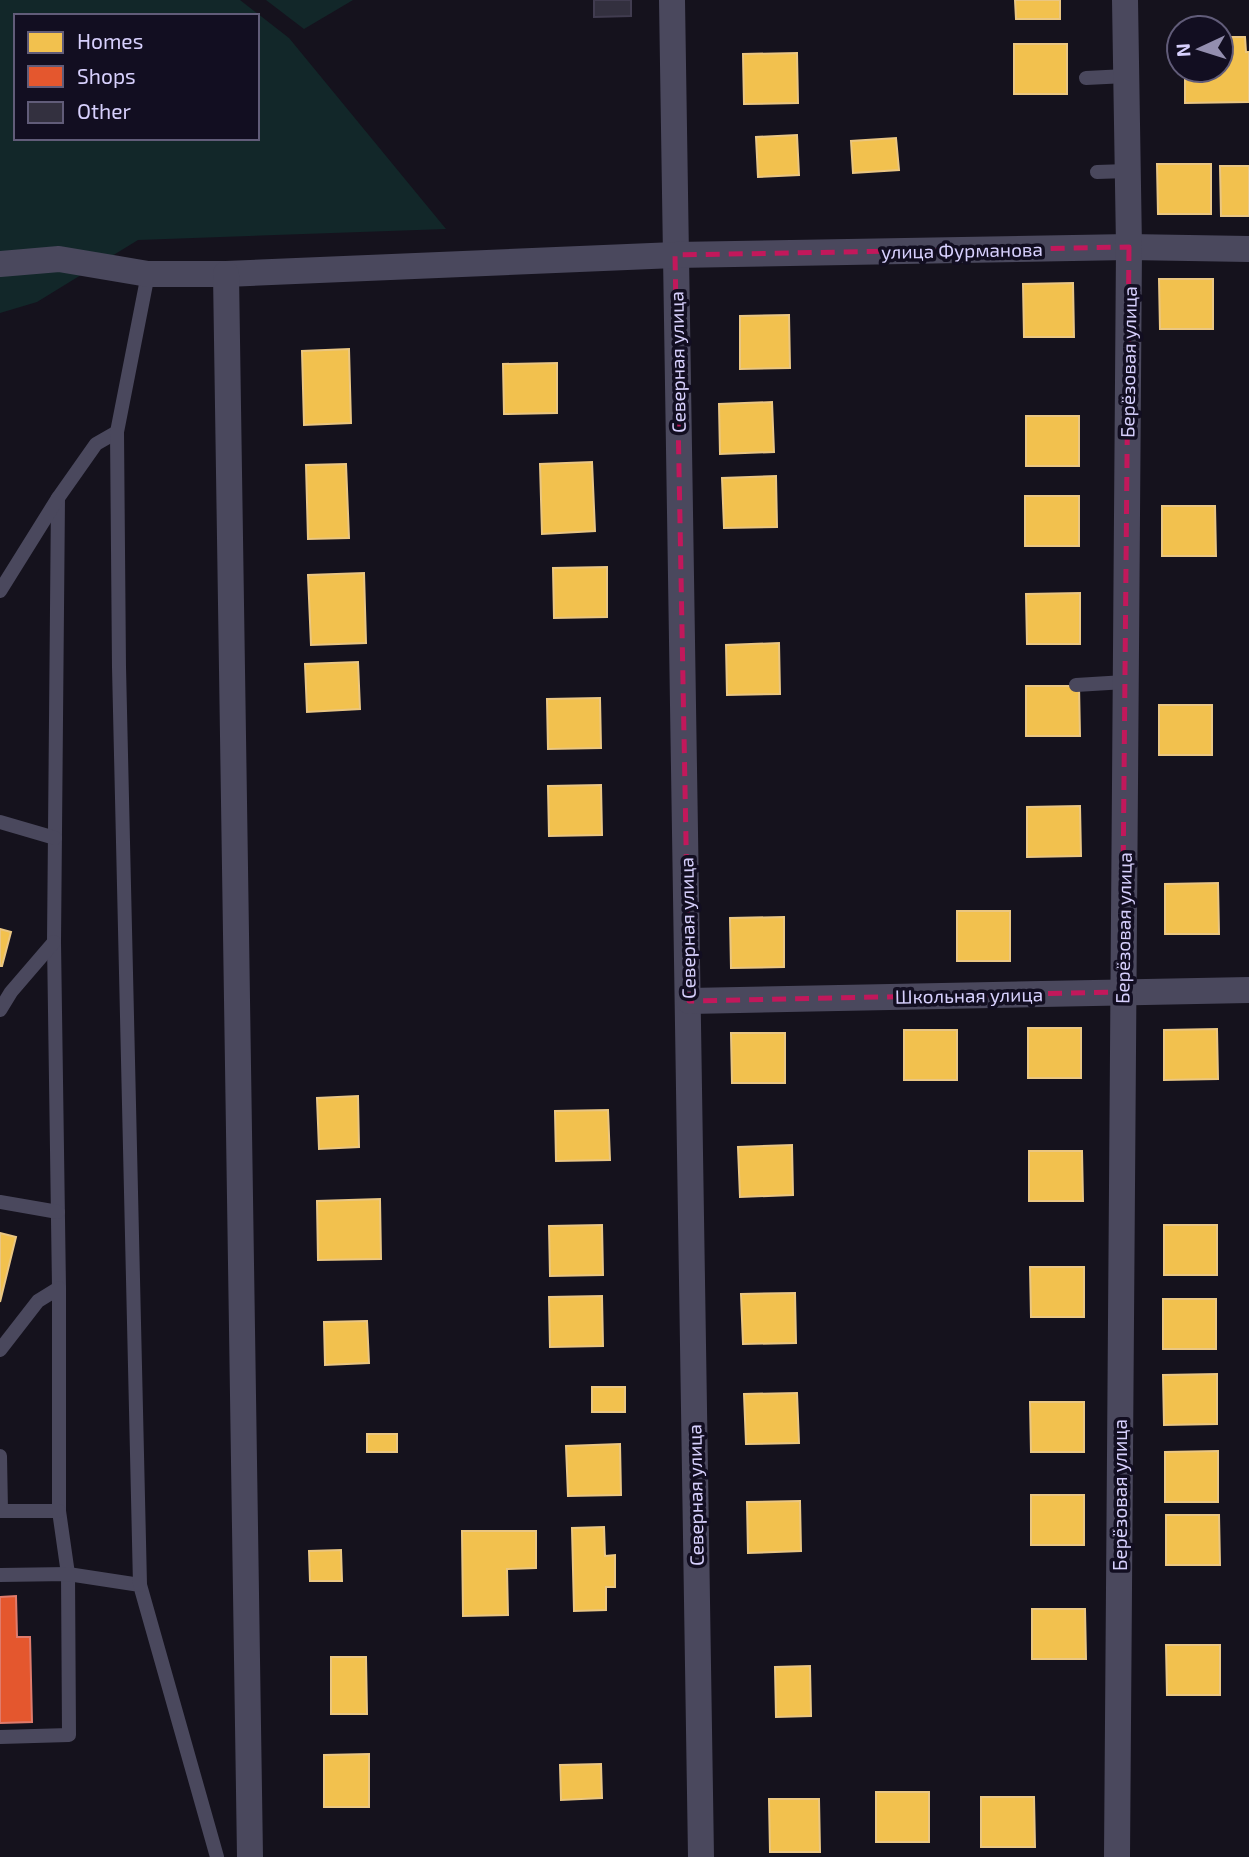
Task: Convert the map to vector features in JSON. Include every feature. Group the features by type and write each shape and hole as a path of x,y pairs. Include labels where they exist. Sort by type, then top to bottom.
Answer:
{"street":[{"name":"Северная улица","path":"672,0 701,1857"},
{"name":"Берёзовая улица","path":"1117,1857 1129,247 1125,0"},
{"name":"улица Фурманова","path":"0,264 60,259 148,274 226,274 675,255 1129,247 1249,249"},
{"path":"226,274 250,1857"},
{"name":"Школьная улица","path":"689,1001 1249,990"}],"lane":[{"path":"1086,78 1126,76"},
{"path":"1097,172 1127,171"},
{"path":"148,274 117,432 119,667 140,1585 217,1857"},
{"path":"0,592 58,498 96,444 117,432"},
{"path":"0,1737 69,1735 68,1574 59,1511 54,942 58,498"},
{"path":"1076,685 1125,682"},
{"path":"0,822 55,838"},
{"path":"0,1010 11,992 54,942"},
{"path":"0,1202 58,1212"},
{"path":"0,1350 38,1301 58,1287"},
{"path":"0,1456 0,1511 59,1511"},
{"path":"0,1575 68,1574 140,1585"}],"highlighted area":[{"path":"1129,247 1122,992 689,1001 675,255"}],"green space":[{"path":"0,0 240,0 258,14 14,14 14,140 259,140 259,15 289,38 446,229 138,240 37,302 0,313"},
{"path":"266,0 353,0 304,29"}],"building: Homes":[{"path":"1015,0 1060,0 1060,19 1016,19"},
{"path":"1235,37 1245,37 1246,52 1249,52 1249,102 1185,103 1185,84 1235,84"},
{"path":"1014,44 1067,44 1067,94 1014,94"},
{"path":"797,53 798,103 744,104 743,54"},
{"path":"797,135 799,175 758,177 756,137"},
{"path":"896,138 899,170 853,173 851,141"},
{"path":"1157,164 1211,164 1211,214 1158,214"},
{"path":"1220,166 1249,166 1249,216 1221,216"},
{"path":"1159,279 1213,279 1213,329 1160,329"},
{"path":"1073,283 1074,337 1024,337 1023,284"},
{"path":"789,315 790,368 740,369 740,316"},
{"path":"349,349 351,423 304,425 302,351"},
{"path":"557,363 557,413 504,414 503,364"},
{"path":"772,402 774,452 720,454 719,404"},
{"path":"1026,416 1079,416 1079,466 1026,466"},
{"path":"592,462 595,531 542,534 540,464"},
{"path":"346,464 349,538 308,539 306,465"},
{"path":"776,476 777,527 724,528 722,478"},
{"path":"1025,496 1079,496 1079,546 1025,546"},
{"path":"1162,506 1215,506 1216,556 1162,556"},
{"path":"607,567 607,617 554,618 553,568"},
{"path":"364,573 366,643 311,645 308,575"},
{"path":"1080,593 1080,644 1027,644 1026,594"},
{"path":"779,643 780,694 727,695 726,645"},
{"path":"358,662 360,709 307,712 305,664"},
{"path":"1026,686 1079,686 1080,736 1026,736"},
{"path":"600,698 601,748 548,749 547,699"},
{"path":"1159,705 1212,705 1212,755 1159,755"},
{"path":"601,785 602,835 549,836 548,786"},
{"path":"1080,806 1081,856 1027,857 1027,807"},
{"path":"1218,883 1219,934 1165,934 1165,884"},
{"path":"957,911 1010,911 1010,961 957,961"},
{"path":"784,917 784,967 731,968 730,918"},
{"path":"0,929 11,932 2,966 0,966"},
{"path":"1028,1028 1081,1028 1081,1078 1028,1078"},
{"path":"1217,1029 1218,1079 1164,1080 1164,1030"},
{"path":"904,1030 957,1030 957,1080 904,1080"},
{"path":"731,1033 785,1033 785,1083 732,1083"},
{"path":"358,1096 359,1147 319,1149 317,1098"},
{"path":"608,1110 610,1160 556,1161 555,1111"},
{"path":"792,1145 793,1195 740,1197 738,1147"},
{"path":"1029,1151 1082,1151 1083,1201 1029,1201"},
{"path":"380,1199 381,1259 318,1260 317,1201"},
{"path":"602,1225 603,1275 550,1276 549,1226"},
{"path":"1164,1225 1217,1225 1217,1275 1164,1275"},
{"path":"0,1233 16,1237 0,1302"},
{"path":"1030,1267 1084,1267 1084,1317 1031,1317"},
{"path":"795,1293 796,1343 743,1344 741,1294"},
{"path":"602,1296 603,1346 550,1347 549,1297"},
{"path":"1163,1299 1216,1299 1216,1349 1163,1349"},
{"path":"367,1321 369,1363 325,1365 324,1322"},
{"path":"1217,1374 1217,1424 1164,1425 1163,1375"},
{"path":"592,1387 625,1387 625,1412 592,1412"},
{"path":"797,1393 799,1443 746,1444 744,1394"},
{"path":"1030,1402 1084,1402 1084,1452 1031,1452"},
{"path":"367,1434 397,1434 397,1452 367,1452"},
{"path":"620,1444 621,1495 568,1496 566,1446"},
{"path":"1218,1451 1218,1502 1165,1502 1165,1452"},
{"path":"1031,1495 1084,1495 1084,1545 1031,1545"},
{"path":"800,1501 801,1551 748,1553 747,1502"},
{"path":"1166,1515 1219,1515 1220,1565 1166,1565"},
{"path":"604,1527 605,1556 615,1555 615,1587 606,1587 606,1610 574,1611 572,1528"},
{"path":"462,1531 536,1531 536,1568 507,1569 508,1615 463,1616"},
{"path":"341,1550 342,1581 310,1581 309,1551"},
{"path":"1032,1609 1085,1609 1086,1659 1032,1659"},
{"path":"1166,1645 1220,1645 1220,1695 1167,1695"},
{"path":"331,1657 366,1657 367,1714 331,1714"},
{"path":"810,1666 811,1716 776,1717 775,1667"},
{"path":"369,1754 369,1807 324,1807 324,1755"},
{"path":"601,1764 602,1798 561,1800 560,1765"},
{"path":"876,1792 929,1792 929,1842 876,1842"},
{"path":"981,1797 1034,1797 1035,1847 981,1847"},
{"path":"769,1799 819,1799 820,1852 770,1852"}],"building: Shops":[{"path":"16,1596 17,1637 30,1637 32,1722 0,1723 0,1597"}],"building: Other":[{"path":"594,0 631,0 631,16 594,17"}]}
